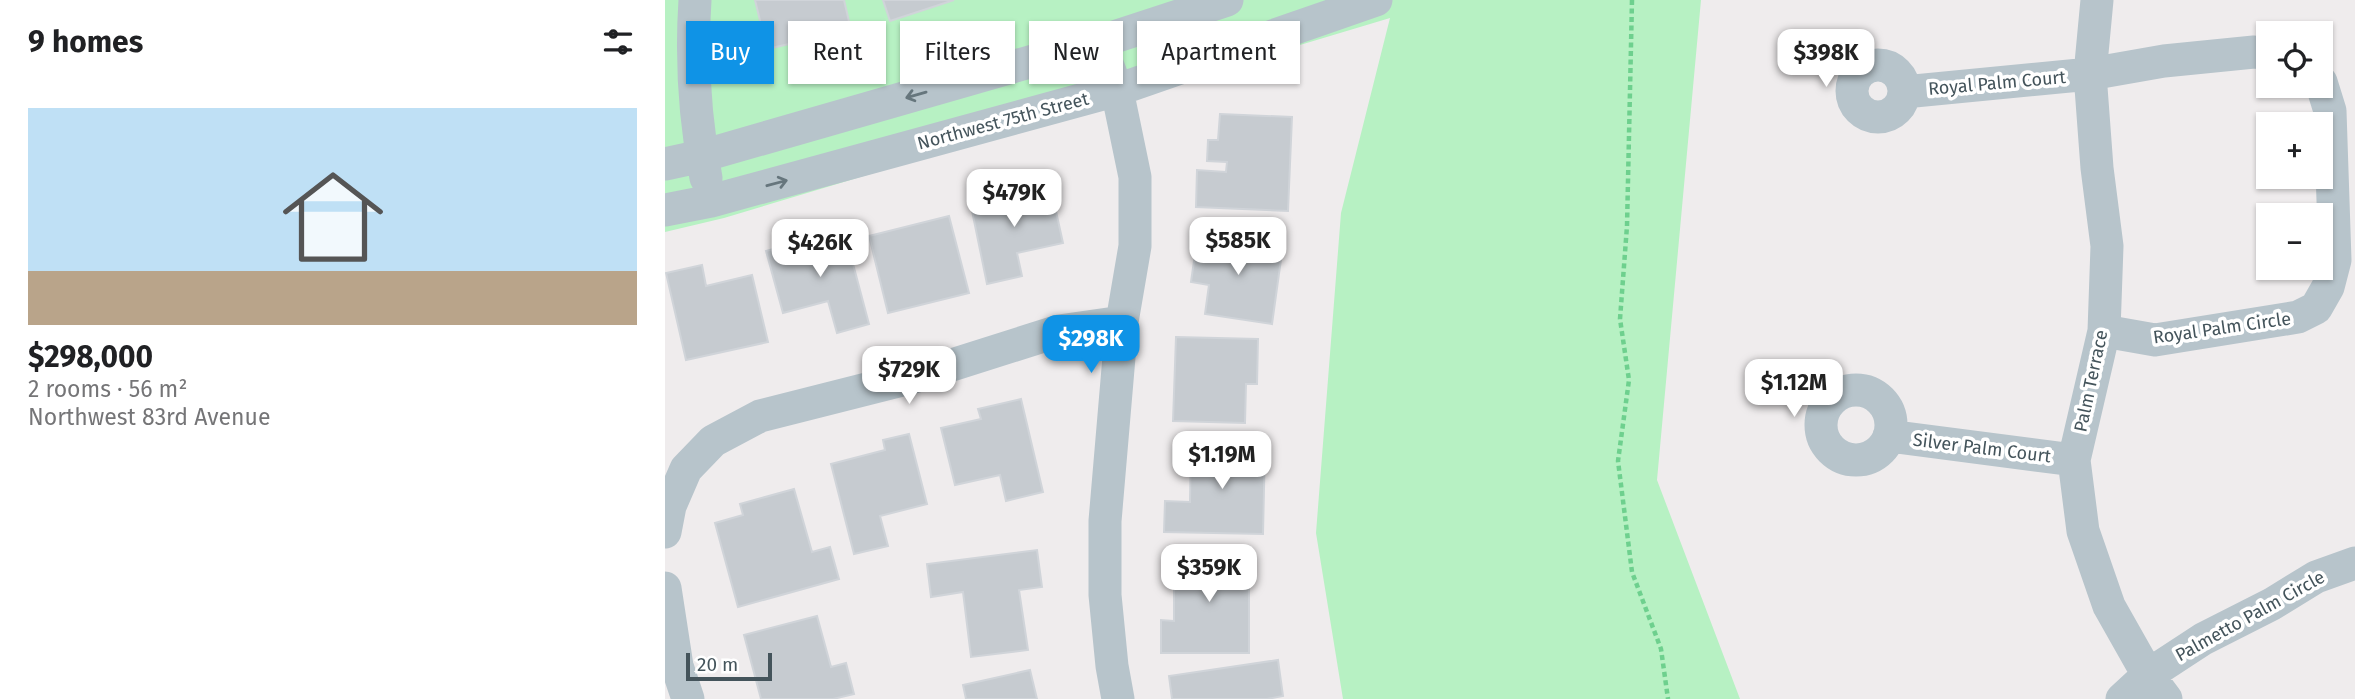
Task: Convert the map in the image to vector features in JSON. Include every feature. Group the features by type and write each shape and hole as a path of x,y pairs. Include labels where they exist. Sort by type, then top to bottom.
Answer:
{"street":[{"path":"695,0 693,40 698,134 711,201"},
{"path":"1123,34 1227,0"},
{"name":"Northwest 75th Street","path":"665,210 711,201 1117,90 1375,0"},
{"name":"Palm Terrace","path":"2097,0 2090,74 2106,246 2104,331 2074,460 2083,531 2109,606 2157,687"},
{"path":"2090,74 2164,61 2256,52"},
{"path":"665,163 702,156 1029,62"},
{"name":"Royal Palm Court","path":"1904,92 2090,74"},
{"path":"1115,84 1135,177 1135,246 1122,322 1105,522 1105,595 1118,699"},
{"name":"Royal Palm Circle","path":"2104,331 2155,340 2298,317 2316,308 2327,288 2335,260 2330,111 2326,98"},
{"path":"665,532 670,506 686,469 713,441 760,416 914,377 1059,331 1122,322"},
{"name":"Silver Palm Court","path":"1889,436 2074,460"},
{"name":"Palmetto Palm Circle","path":"2122,699 2157,687 2203,639 2273,604 2316,577 2355,563"},
{"path":"665,588 677,666 688,699"}],"path":[{"path":"1632,0 1627,226 1620,319 1629,380 1618,461 1632,572 1661,649 1668,699"}],"green space":[{"path":"665,0 1701,0 1657,480 1740,699 1343,699 1316,533 1341,213 1390,18 1300,45 1300,21 1137,21 1137,84 1170,84 724,218 665,232"}],"building":[{"path":"755,0 844,0 849,21 788,21 788,44 774,47 774,21 760,21"},
{"path":"883,0 954,0 890,21"},
{"path":"1220,114 1292,117 1288,211 1196,207 1197,170 1226,172 1227,162 1207,161 1208,140 1218,140"},
{"path":"1050,184 1063,243 1017,253 1022,276 987,284 970,201"},
{"path":"949,216 969,293 888,313 869,236"},
{"path":"844,230 869,324 837,333 828,301 783,313 766,251"},
{"path":"1198,233 1283,245 1272,324 1205,314 1209,285 1191,282"},
{"path":"702,265 706,286 752,275 768,342 686,360 666,273"},
{"path":"1176,337 1258,339 1257,384 1246,384 1245,423 1173,421"},
{"path":"1021,399 1043,492 1006,501 1000,475 955,485 941,428 981,419 978,409"},
{"path":"909,434 927,504 880,516 888,546 854,554 831,464 885,450 883,440"},
{"path":"1191,442 1265,444 1263,534 1164,532 1165,501 1190,502"},
{"path":"794,489 812,552 830,547 839,579 738,607 715,523 743,515 740,504"},
{"path":"1037,550 1042,587 1019,590 1028,650 971,657 963,592 931,597 927,564"},
{"path":"1174,551 1249,551 1249,653 1161,653 1161,620 1174,621"},
{"path":"817,616 831,667 846,663 854,694 833,699 761,699 744,635"},
{"path":"1278,660 1283,696 1267,699 1172,699 1169,676"},
{"path":"1030,670 1037,699 966,699 963,685"}]}
